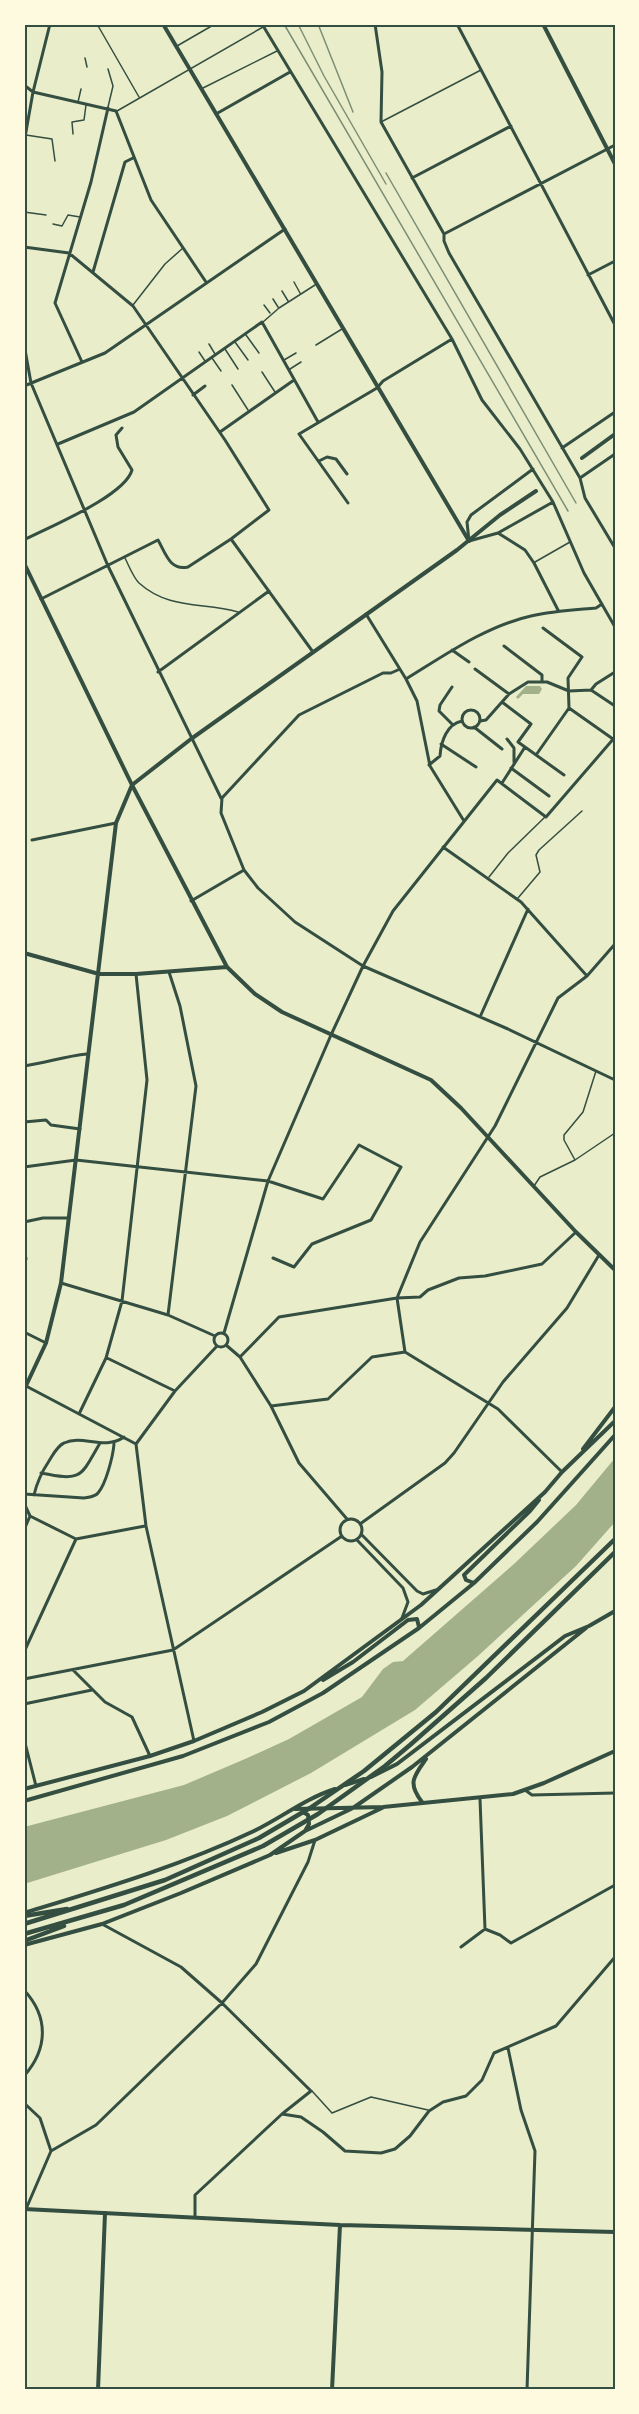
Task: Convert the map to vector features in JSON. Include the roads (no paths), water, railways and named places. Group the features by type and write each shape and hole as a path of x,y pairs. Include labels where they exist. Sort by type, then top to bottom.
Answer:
{"highway":[{"path":"24,1924 165,1880 259,1838 310,1808 364,1771 436,1712 615,1539"},
{"path":"24,1943 124,1905 264,1846 318,1814 385,1766 486,1678 615,1552"},
{"path":"24,1915 88,1905"},
{"path":"24,1934 95,1915"}],"main road":[{"path":"163,24 469,541"},
{"path":"543,24 615,164"},
{"path":"582,458 615,434"},
{"path":"25,1388 46,1343 61,1282 116,823 132,785 191,739 469,541 500,515 536,490"},
{"path":"24,563 132,785 227,967 255,994 282,1012 430,1080 487,1135 576,1232 615,1270"},
{"path":"24,953 99,974 136,974 227,967"},
{"path":"575,1460 615,1407"},
{"path":"474,1583 466,1580 464,1575 530,1511 562,1472 615,1421"},
{"path":"24,1801 154,1766 215,1744 269,1722 323,1693 419,1628 474,1583 537,1522 615,1435"},
{"path":"304,1691 437,1590 545,1492"},
{"path":"24,1915 158,1871 250,1832 322,1793 376,1775 397,1764 544,1650 565,1636 615,1611"},
{"path":"24,1789 150,1756 194,1741 304,1691 353,1662 408,1620 417,1619 419,1628"},
{"path":"270,1855 305,1831 354,1808 429,1754 589,1626"},
{"path":"294,1809 384,1807 513,1794 615,1751"},
{"path":"422,1802 415,1793 414,1776 429,1754"},
{"path":"24,1943 102,1924 270,1855 315,1840 384,1807"},
{"path":"294,1809 308,1815 309,1824 305,1831"},
{"path":"25,2209 340,2225 615,2232"},
{"path":"98,2390 105,2212"},
{"path":"332,2390 340,2225"}],"street":[{"path":"24,143 33,92 50,24"},
{"path":"375,24 382,72 381,122 444,234 449,253 580,478 585,498 615,549"},
{"path":"457,24 615,326"},
{"path":"262,25 452,339 482,400 533,469 554,502 584,573 614,626"},
{"path":"216,114 290,72"},
{"path":"24,85 33,92 116,111 151,200 207,283"},
{"path":"82,362 55,303 81,218 108,108"},
{"path":"412,178 511,126"},
{"path":"444,234 615,145"},
{"path":"93,272 125,162 133,158"},
{"path":"24,386 105,353 285,229"},
{"path":"24,247 69,254 133,306 220,432 269,510 189,567 182,569 172,565 158,540 41,599"},
{"path":"588,275 615,261"},
{"path":"58,444 134,412 262,322 318,422"},
{"path":"348,503 299,434 377,388 383,381 452,339"},
{"path":"24,344 31,383 108,566 158,672 222,798 221,813 244,870 258,888 295,922 363,966 615,1080"},
{"path":"220,432 295,380"},
{"path":"193,395 205,386"},
{"path":"562,448 615,412"},
{"path":"24,540 84,510 122,486 131,475 132,470 117,442 116,435 122,428"},
{"path":"580,478 615,454"},
{"path":"318,461 327,457 336,459 347,474"},
{"path":"533,469 471,515 467,522 469,541 498,534 554,502"},
{"path":"498,534 519,545 534,562 558,610"},
{"path":"231,539 313,653"},
{"path":"158,672 269,591"},
{"path":"406,679 452,650 495,628 528,616 558,610 596,608 602,604"},
{"path":"366,613 417,701 429,765 464,821"},
{"path":"536,755 569,708 568,678 582,657 543,628"},
{"path":"504,646 542,675 542,682"},
{"path":"452,650 469,662"},
{"path":"222,798 303,712 383,673 392,673 400,669"},
{"path":"475,669 509,694"},
{"path":"591,690 615,672"},
{"path":"474,727 480,721 486,720 509,694 528,682 547,682 569,692 591,690 615,706"},
{"path":"452,687 440,705 439,711 453,725"},
{"path":"502,702 531,724 518,742 564,775"},
{"path":"224,1333 268,1182 331,1035 363,966 393,911 497,780 546,817 614,738 569,708"},
{"path":"462,721 463,714 470,710 478,712 480,721"},
{"path":"429,765 440,756 441,744 453,725 462,721"},
{"path":"462,721 502,748"},
{"path":"507,739 514,748 512,766"},
{"path":"441,744 476,767"},
{"path":"502,783 525,747"},
{"path":"512,766 549,796"},
{"path":"32,840 116,823"},
{"path":"443,847 518,899 587,976"},
{"path":"192,901 244,870"},
{"path":"480,1017 528,909"},
{"path":"405,1352 398,1298 420,1242 487,1135 495,1126 558,998 587,976 615,944"},
{"path":"168,1315 196,1086 180,1006 169,972"},
{"path":"79,1414 106,1358 122,1301 147,1080 136,974"},
{"path":"24,1066 87,1054"},
{"path":"24,1122 46,1120 51,1125 80,1128"},
{"path":"24,1167 76,1161 138,1167 268,1182 323,1199 359,1145 401,1167 371,1220 312,1244 294,1267 273,1258"},
{"path":"24,1222 43,1218 69,1218"},
{"path":"240,1357 279,1317 398,1298 420,1297 428,1290 459,1278 485,1276 542,1264 576,1232"},
{"path":"24,1248 26,1259 24,1262"},
{"path":"360,1524 445,1463 454,1453 503,1382 567,1308 599,1255"},
{"path":"61,1282 168,1315 215,1336 224,1333"},
{"path":"24,1332 46,1343"},
{"path":"224,1333 228,1338 226,1345"},
{"path":"215,1336 213,1340 217,1346"},
{"path":"194,1741 146,1526 136,1444 175,1391 217,1346 226,1345 240,1357 271,1406 299,1462 347,1520"},
{"path":"271,1406 328,1399 372,1357 405,1352 488,1405 498,1409 562,1472"},
{"path":"106,1358 175,1391"},
{"path":"25,1388 136,1444"},
{"path":"34,1495 41,1473 64,1443 114,1444 124,1437"},
{"path":"41,1473 73,1478 80,1475 100,1443"},
{"path":"24,1494 84,1498 93,1496 99,1492 104,1483 114,1444"},
{"path":"24,1503 30,1516 76,1539 146,1526"},
{"path":"24,1530 30,1516"},
{"path":"361,1534 357,1540 350,1541 342,1536 340,1528 347,1520 355,1519 360,1524 361,1534 417,1591 423,1594 437,1590"},
{"path":"24,1679 172,1650 342,1536"},
{"path":"24,1652 76,1539"},
{"path":"357,1540 403,1588 408,1602 402,1618"},
{"path":"73,1670 105,1702 132,1716 150,1756"},
{"path":"24,1704 92,1690"},
{"path":"24,1739 36,1786"},
{"path":"525,1790 532,1795 615,1792"},
{"path":"480,1798 485,1929"},
{"path":"25,2209 51,2151 96,2125 222,2003 256,1964 308,1862 315,1840"},
{"path":"485,1929 500,1935 511,1943 615,1885"},
{"path":"102,1924 181,1967 222,2003 311,2091 282,2114 195,2195 195,2217"},
{"path":"461,1947 485,1929"},
{"path":"282,2114 301,2117 345,2151 381,2153 394,2149 410,2136 430,2110 442,2102 466,2096 482,2080 494,2053 556,2026 615,1957"},
{"path":"24,1990 42,2021 42,2036 39,2052 24,2076"},
{"path":"508,2047 521,2110 534,2151 527,2390"},
{"path":"24,2103 40,2118 51,2151"}],"lane":[{"path":"97,24 139,97"},
{"path":"176,46 215,24"},
{"path":"116,111 262,25"},
{"path":"202,89 278,51"},
{"path":"85,58 87,67"},
{"path":"108,69 113,86 108,108"},
{"path":"381,122 481,70"},
{"path":"78,103 81,88"},
{"path":"73,134 72,122 84,120 86,104"},
{"path":"25,135 52,139 55,161"},
{"path":"24,212 46,215"},
{"path":"53,224 62,226 68,215 81,218"},
{"path":"133,306 165,264 183,248"},
{"path":"294,282 301,294"},
{"path":"262,322 279,308 317,284"},
{"path":"282,291 289,302"},
{"path":"273,299 279,308"},
{"path":"264,304 271,314"},
{"path":"316,345 343,328"},
{"path":"245,334 259,353"},
{"path":"235,341 249,360"},
{"path":"209,344 216,354"},
{"path":"224,348 238,369"},
{"path":"199,352 206,362"},
{"path":"284,360 296,353"},
{"path":"211,357 221,371"},
{"path":"289,369 301,363"},
{"path":"262,372 275,392"},
{"path":"232,385 249,411"},
{"path":"534,562 571,541"},
{"path":"125,557 138,582 178,604 239,613"},
{"path":"518,899 540,872 536,855 539,850 582,811"},
{"path":"488,878 508,853 546,817"},
{"path":"575,1160 564,1140 564,1135 583,1112 596,1071"},
{"path":"534,1186 540,1177 575,1160 615,1133"},
{"path":"311,2091 332,2114 372,2097 430,2110"}],"railway":[{"path":"284,24 568,511"},
{"path":"298,24 324,76 386,184"},
{"path":"318,24 353,112"},
{"path":"386,173 576,503"}]}
